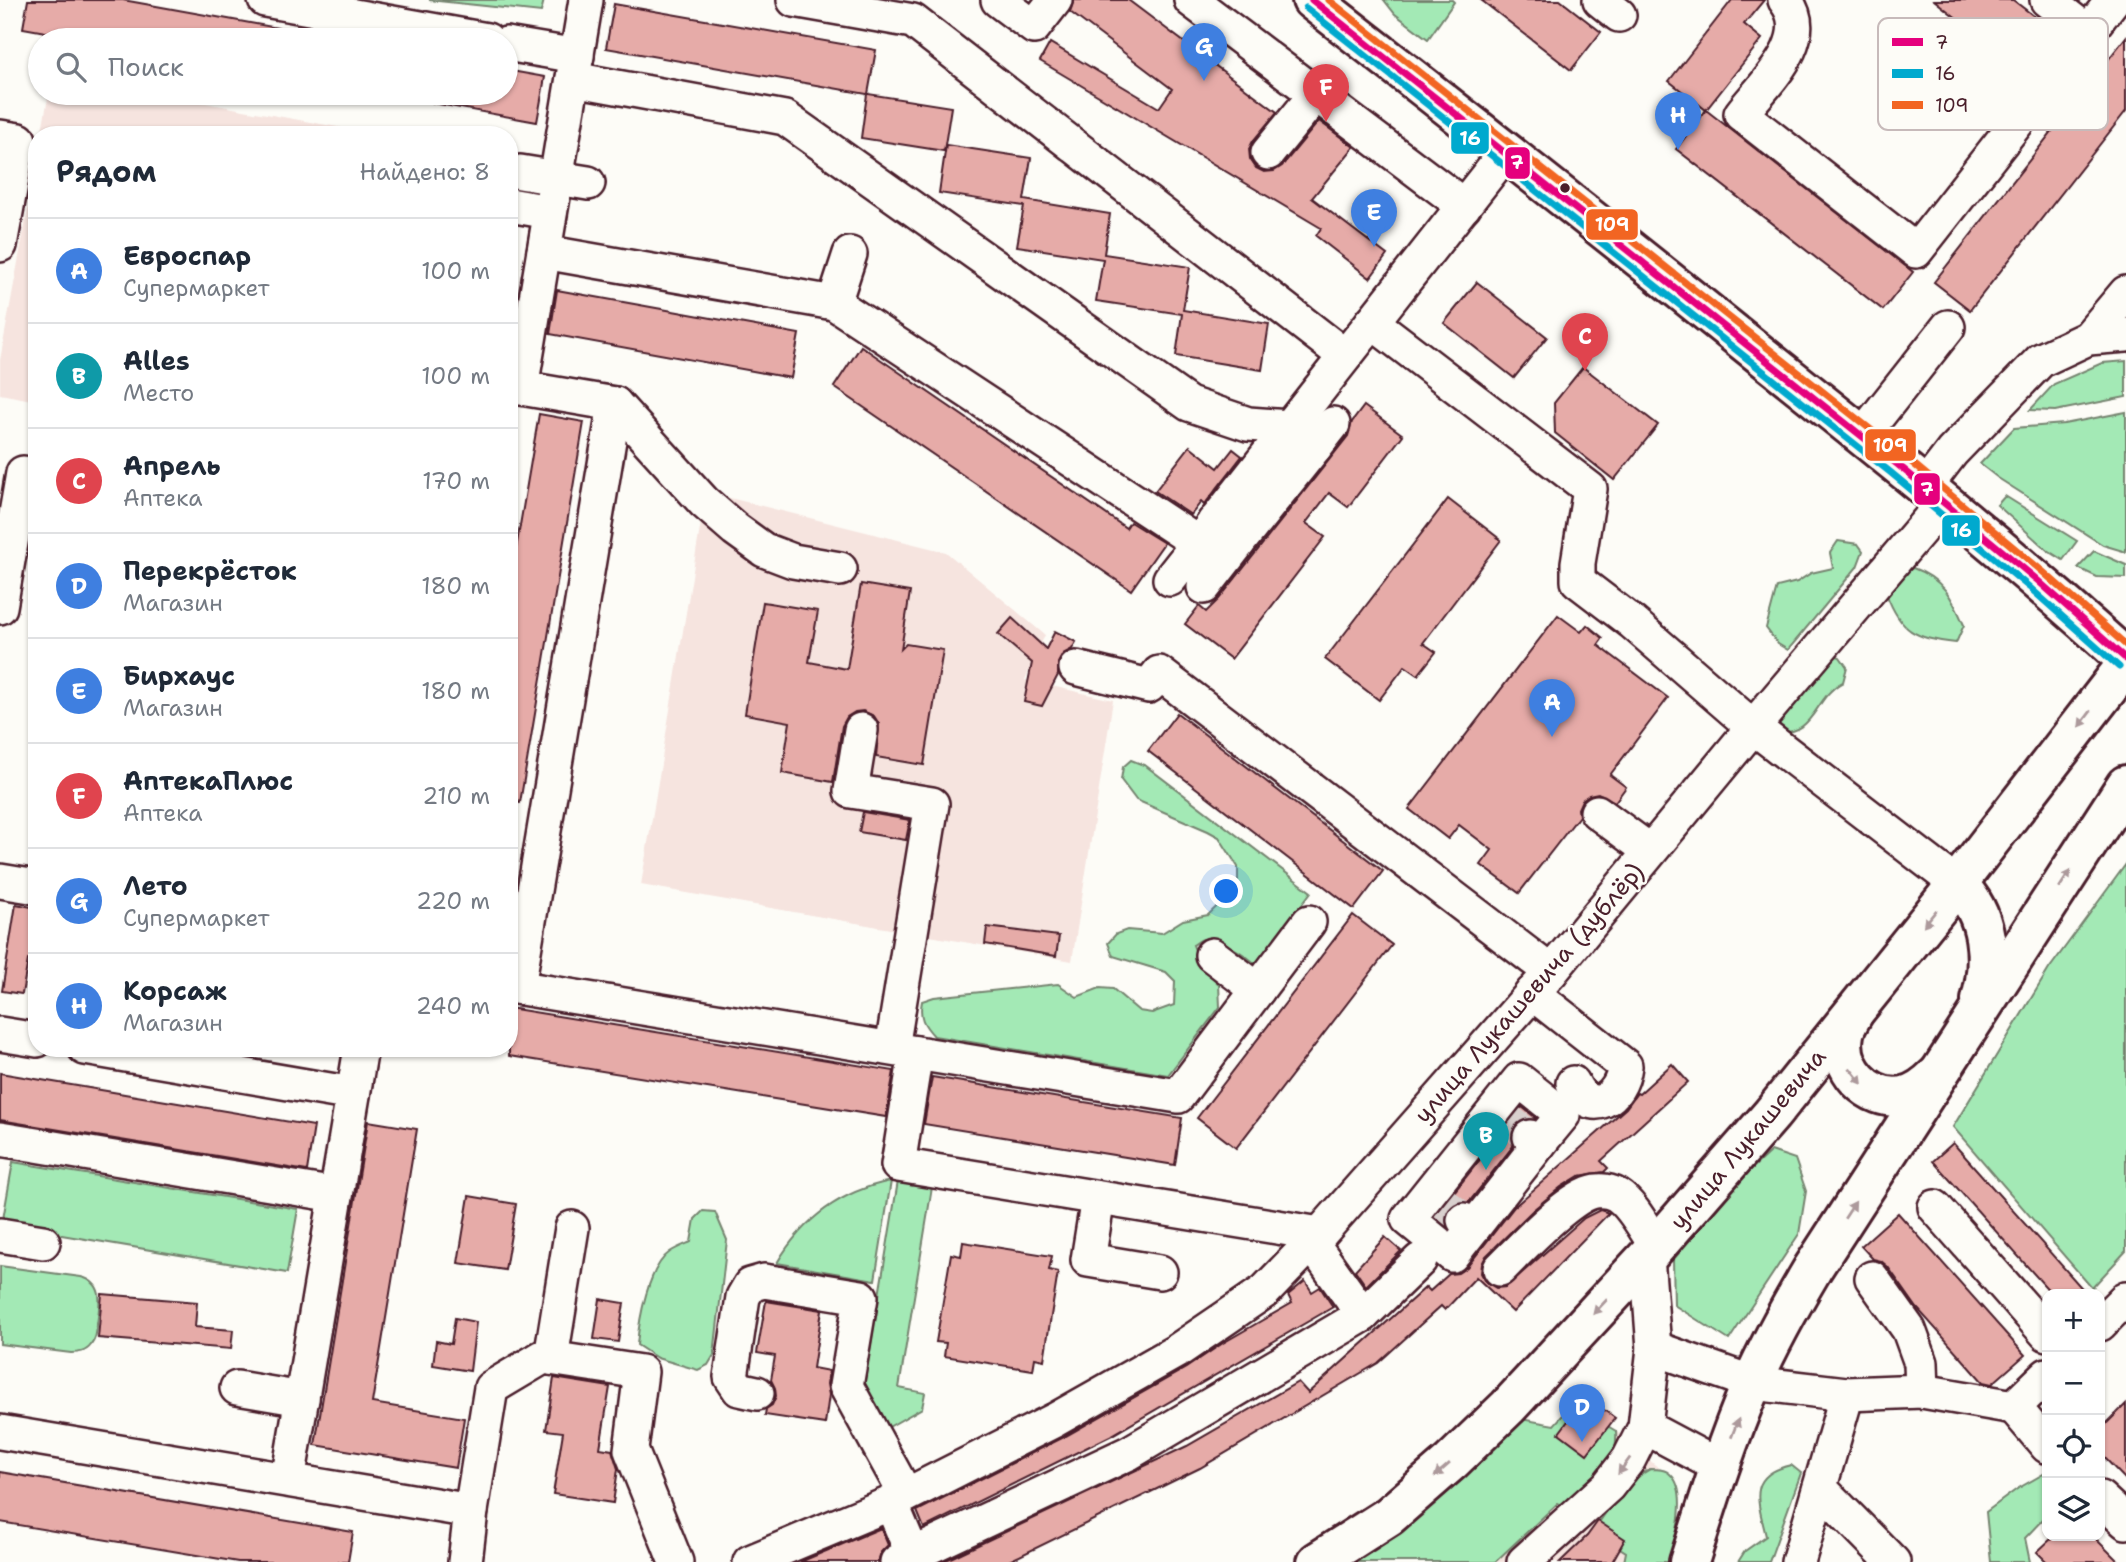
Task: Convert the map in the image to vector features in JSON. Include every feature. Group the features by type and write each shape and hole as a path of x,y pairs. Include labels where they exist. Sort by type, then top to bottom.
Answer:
{"main road":[{"path":"1312,0 1935,494 2035,576 2126,659"},
{"name":"улица Лукашевича","path":"1317,1562 1389,1516 1451,1462 1508,1407 1652,1251 1772,1114 1957,884 2126,665"},
{"path":"1689,1562 1720,1467 1753,1383 1812,1268 2126,785"},
{"path":"1957,884 1978,915 1987,946 1986,979 1978,1012"},
{"path":"1853,1013 1844,1032 1843,1052 1850,1071 1864,1086 1882,1095 1903,1096 1922,1089 1937,1075"}],"street":[{"path":"265,0 420,28"},
{"path":"586,0 575,68 572,180 551,212 521,388 615,404 704,502 735,529 764,550 793,561 840,569"},
{"path":"794,0 913,21 1345,356"},
{"path":"998,0 1034,27 1055,0"},
{"path":"1191,0 1464,206"},
{"path":"1784,0 1791,8 1796,25 1794,41 1741,114 1916,251 2011,130"},
{"path":"2047,0 2070,18"},
{"path":"2099,18 2113,0"},
{"path":"518,48 575,68 785,118 1189,404 1248,424 1313,432"},
{"path":"1268,153 1316,94"},
{"path":"0,137 19,140 0,245"},
{"path":"1170,579 1217,536 1313,432 1345,356 1506,152"},
{"path":"520,172 572,180"},
{"path":"518,206 551,212"},
{"path":"544,251 834,303 1217,536"},
{"path":"834,303 850,254"},
{"path":"2088,338 2126,293"},
{"path":"1372,322 1590,489 1578,563 1578,581 1633,622 1753,727 1957,884"},
{"path":"1863,436 1948,327"},
{"path":"2088,338 2126,335"},
{"name":"улица Лукашевича (дублёр)","path":"750,1562 899,1499 1055,1420 1188,1344 1265,1290 1316,1239 1541,983 1753,727 1935,494 1952,452 2041,360 2088,338"},
{"path":"518,957 615,404"},
{"path":"0,607 23,473 28,474"},
{"path":"1205,587 1217,536"},
{"path":"1076,668 1149,687 1159,673 1541,983 1625,1066 1623,1080 1614,1094 1605,1101 1591,1102 1579,1096 1573,1083"},
{"path":"862,730 852,790 932,804 904,1051 898,1165 1098,1198 1316,1239 1363,1315"},
{"path":"1597,812 1650,851"},
{"path":"0,881 28,886"},
{"path":"518,987 1178,1096 1309,922"},
{"path":"1212,955 1258,990"},
{"path":"0,1034 28,1039"},
{"path":"172,1057 353,1094"},
{"path":"288,1480 359,1057"},
{"path":"1457,1079 1518,1127"},
{"path":"1452,1210 1518,1127"},
{"path":"1452,1210 1518,1127"},
{"path":"0,1139 336,1195"},
{"path":"1387,1158 1452,1210"},
{"path":"1500,1269 1554,1218 1594,1191 1607,1191 1618,1195 1634,1214 1652,1251 1654,1348 1645,1427 1629,1459 1608,1486 1524,1562"},
{"path":"1098,1198 1088,1260 1160,1272"},
{"path":"1935,1207 2042,1329"},
{"path":"551,1358 572,1228"},
{"path":"0,1234 43,1242"},
{"path":"757,1393 739,1388 731,1377 743,1297 750,1285 764,1282 860,1297 846,1386 899,1499 905,1559 1129,1453 1363,1315 1420,1259"},
{"path":"1872,1278 1909,1330 1921,1363 1922,1391"},
{"path":"2105,1319 2126,1298"},
{"path":"1654,1348 1753,1383 1847,1394 1922,1391 2014,1407 2042,1440"},
{"path":"465,1562 491,1388 543,1357 641,1372 631,1450 676,1562"},
{"path":"2014,1407 2042,1380"},
{"path":"237,1388 302,1399"},
{"path":"1798,1562 1847,1394"},
{"path":"1645,1427 1720,1467"},
{"path":"0,1432 471,1511"},
{"path":"1820,1488 1893,1562"},
{"path":"2105,1503 2126,1522"}],"shaded area":[{"path":"47,105 217,105 332,126 43,126"},
{"path":"28,208 28,399 0,394 0,360"},
{"path":"706,492 946,552 1045,635 1025,680 1113,700 1072,961 641,885"},
{"path":"1616,1431 1661,1470 1650,1469 1594,1531 1626,1552 1624,1562 1495,1562 1559,1503 1610,1467 1617,1445"}],"green space":[{"path":"429,0 544,0 541,12"},
{"path":"1384,0 1454,2 1428,39 1395,14"},
{"path":"2126,361 2126,397 2055,411 2030,410 2054,384 2102,363"},
{"path":"2126,412 2126,552 2103,545 1980,464 2014,428 2064,424"},
{"path":"2005,496 2077,541 2063,560 2047,550 1997,505"},
{"path":"1838,541 1858,544 1863,551 1857,567 1788,650 1778,644 1766,628 1777,587 1797,582 1811,573 1833,568 1830,553"},
{"path":"2094,551 2126,565 2126,578 2097,577 2078,568"},
{"path":"1913,568 1939,583 1955,606 1964,625 1956,643 1920,636 1904,625 1898,617 1886,593 1896,576"},
{"path":"1828,653 1840,657 1847,667 1843,682 1825,697 1813,715 1798,729 1774,732 1780,704"},
{"path":"1131,760 1146,766 1311,892 1256,965 1246,956 1216,940 1203,939 1193,945 1202,968 1219,984 1220,1007 1168,1075 934,1036 925,1024 921,1012 922,1001 934,997 1058,984 1077,997 1100,988 1113,989 1139,1011 1152,1013 1174,1005 1175,981 1166,972 1113,956 1108,943 1116,934 1127,930 1162,933 1183,920 1208,915 1233,891 1238,880 1238,867 1219,837 1136,800 1121,780 1123,767"},
{"path":"2126,864 2126,1251 2092,1288 1953,1127 2049,969"},
{"path":"1771,1151 1795,1159 1806,1191 1799,1234 1729,1340 1674,1305 1673,1260 1743,1177"},
{"path":"13,1162 298,1209 287,1273 2,1225"},
{"path":"900,1169 934,1175 899,1388 925,1393 922,1408 887,1428 864,1386"},
{"path":"891,1181 875,1280 777,1263 799,1233 825,1209 856,1192"},
{"path":"703,1211 715,1212 727,1240 714,1355 708,1365 698,1370 657,1358 637,1345 650,1281 662,1259 691,1242 695,1219"},
{"path":"0,1266 81,1277 94,1284 99,1295 99,1309 93,1343 82,1352 71,1353 0,1344"},
{"path":"1572,1405 1616,1431 1616,1444 1609,1466 1569,1509 1558,1503 1495,1562 1351,1562 1521,1419 1554,1425"},
{"path":"1791,1465 1801,1473 1769,1562 1738,1562 1745,1551 1766,1536 1760,1512 1761,1483 1777,1470"},
{"path":"1650,1469 1669,1473 1679,1493 1679,1517 1670,1562 1624,1562 1626,1552 1593,1531 1625,1488"},
{"path":"2042,1475 2042,1520 2025,1538 2030,1562 1991,1562 1986,1512"}],"building":[{"path":"28,0 123,0 278,28 28,29 23,28"},
{"path":"1074,0 1128,0 1277,112 1249,149 1250,159 1256,168 1264,172 1274,171 1282,166 1319,121 1354,147 1312,198 1387,255 1370,278 1316,236 1321,228 1040,61 1050,43 1159,108 1172,89 1070,12"},
{"path":"1481,0 1560,0 1601,32 1571,70"},
{"path":"1732,0 1764,0 1744,24 1762,39 1706,110 1669,81"},
{"path":"1934,0 2013,0 2036,18 1957,18"},
{"path":"614,4 876,50 868,94 951,107 944,151 861,138 867,94 606,48"},
{"path":"2126,37 2126,111 1970,310 1934,282 2053,130 2108,130 2108,60"},
{"path":"518,72 545,77 537,122 444,105 518,105"},
{"path":"1706,110 1913,272 1883,310 1676,149"},
{"path":"946,145 1031,158 1024,200 1110,214 1104,254 1190,267 1183,310 1269,324 1262,370 1176,356 1182,314 1096,301 1103,259 1017,246 1024,206 939,193"},
{"path":"1477,282 1547,337 1514,378 1444,323"},
{"path":"557,290 799,334 791,378 550,334"},
{"path":"861,346 1126,528 1130,522 1164,543 1131,590 834,387"},
{"path":"1583,367 1658,425 1614,480 1555,433 1554,403"},
{"path":"1364,406 1403,435 1348,507 1329,493 1306,523 1325,537 1231,659 1185,624 1199,606 1206,612 1219,599 1348,436 1352,422"},
{"path":"539,414 584,422 520,803 518,803 518,537"},
{"path":"1190,446 1218,468 1233,449 1242,456 1204,505 1201,502 1191,515 1155,491"},
{"path":"1448,499 1501,540 1423,643 1436,652 1418,675 1405,666 1379,700 1325,659"},
{"path":"861,584 910,592 901,649 906,644 943,650 924,765 876,757 879,724 874,716 863,711 847,717 842,726 833,782 782,773 790,722 745,714 763,602 818,611 809,662 847,669"},
{"path":"1558,615 1581,632 1587,625 1603,638 1598,645 1668,698 1610,775 1626,787 1615,802 1598,793 1582,800 1578,809 1579,816 1519,893 1481,865 1492,850 1459,825 1448,839 1409,809"},
{"path":"1012,618 1046,649 1055,631 1076,642 1058,663 1058,675 1042,706 1024,702 1032,663 998,634"},
{"path":"1177,713 1383,871 1354,909 1148,751"},
{"path":"863,812 910,820 906,840 859,832"},
{"path":"16,904 28,906 28,960 22,994 2,991"},
{"path":"1353,915 1392,945 1236,1148 1197,1118"},
{"path":"987,927 1059,936 1056,956 985,944"},
{"path":"518,1009 894,1071 886,1117 515,1057 518,1057"},
{"path":"1672,1064 1688,1082 1601,1161 1608,1168 1604,1172 1579,1176 1561,1187 1486,1256 1481,1273 1486,1282 1496,1288 1506,1287 1584,1218 1600,1210 1609,1213 1513,1312 1476,1277 1445,1310 1441,1306 1378,1363 1200,1468 1007,1562 942,1562 1187,1446 1298,1382 1308,1393 1426,1287 1430,1291 1449,1274 1458,1273 1467,1267 1514,1207"},
{"path":"0,1073 314,1126 307,1171 0,1120"},
{"path":"932,1077 1182,1118 1175,1165 924,1124"},
{"path":"1522,1107 1536,1118 1523,1119 1515,1125 1511,1135 1513,1146 1469,1202 1457,1202 1449,1208 1445,1218 1446,1225 1435,1216"},
{"path":"368,1121 417,1129 372,1403 464,1418 456,1468 315,1445"},
{"path":"1953,1143 2083,1289 2048,1289 1933,1161"},
{"path":"469,1196 516,1204 505,1270 458,1263"},
{"path":"1898,1213 2025,1355 1992,1384 1983,1382 1917,1308 1888,1267 1873,1259 1861,1246"},
{"path":"1385,1237 1401,1251 1366,1286 1355,1270"},
{"path":"963,1242 1052,1256 1049,1270 1058,1272 1044,1360 1035,1358 1033,1370 944,1356 946,1343 936,1342 951,1254 961,1256"},
{"path":"1305,1281 1312,1292 1320,1287 1333,1307 1112,1435 924,1528 917,1511 1064,1437 1186,1368 1292,1303 1288,1295"},
{"path":"102,1294 197,1302 195,1327 233,1330 231,1349 98,1338"},
{"path":"600,1299 624,1303 618,1342 594,1339"},
{"path":"766,1301 822,1310 813,1368 829,1371 825,1424 765,1415 766,1409 772,1405 776,1396 771,1380 775,1356 757,1353"},
{"path":"455,1318 476,1322 470,1371 433,1365 436,1341 451,1344"},
{"path":"554,1378 610,1387 600,1448 612,1450 618,1469 613,1503 553,1494 563,1432 546,1430"},
{"path":"1586,1397 1615,1418 1587,1454 1559,1433"},
{"path":"2126,1404 2126,1480 2105,1458 2105,1425"},
{"path":"0,1472 353,1532 348,1562 238,1562 0,1522"},
{"path":"1598,1521 1625,1539 1612,1562 1560,1562 1587,1536"},
{"path":"881,1528 888,1545 881,1552 878,1562 800,1562"},
{"path":"2049,1541 2098,1541 2119,1562 2047,1562 2037,1552"}],"tunnel":[{"path":"1507,1119 1530,1137"},
{"path":"1442,1202 1464,1220"}],"transit line":[{"name":"7","path":"1312,0 1897,464 2036,579 2126,659"},
{"name":"109","path":"1329,0 1904,456 2126,645"},
{"name":"16","path":"1306,8 1890,472 2029,587 2119,667"}],"place":[{"name":"Лето","path":"1204,81"},
{"name":"АптекаПлюс","path":"1326,122"},
{"name":"Корсаж","path":"1678,150"},
{"name":"Бирхаус","path":"1374,247"},
{"name":"Апрель","path":"1585,371"},
{"name":"Евроспар","path":"1552,737"},
{"name":"Alles","path":"1486,1170"},
{"name":"Перекрёсток","path":"1582,1442"}]}
